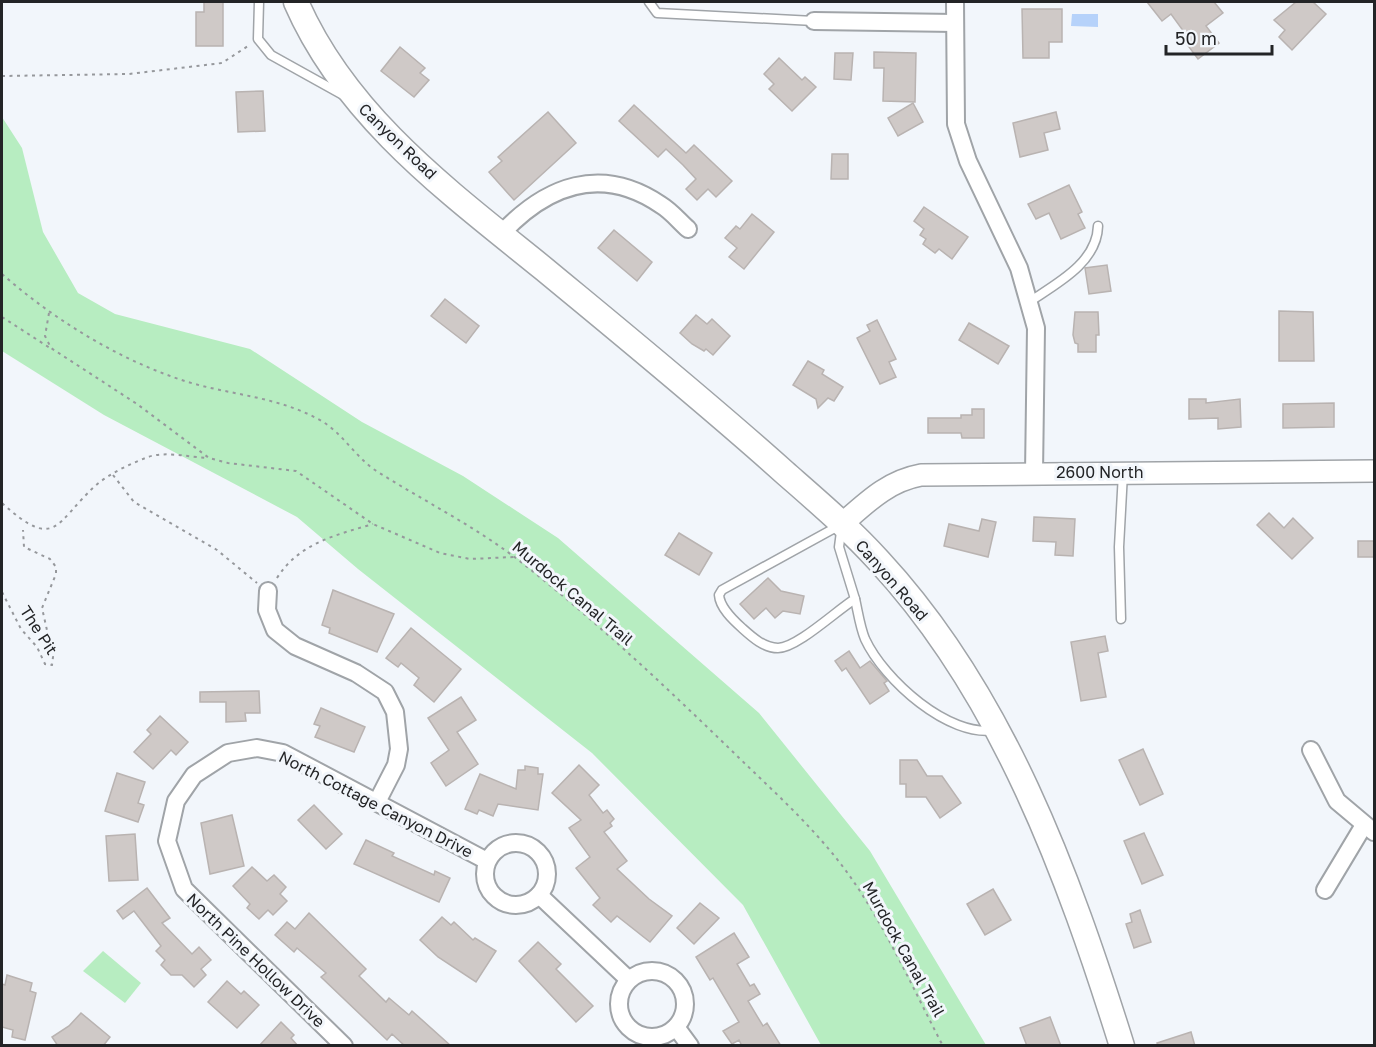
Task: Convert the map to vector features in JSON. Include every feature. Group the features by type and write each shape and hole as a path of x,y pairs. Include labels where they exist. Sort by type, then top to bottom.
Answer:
{"main road":[{"name":"Canyon Road","path":"296,2 314,38 357,102 396,145 707,402 843,524 917,604 996,729 1051,842 1122,1046"}],"street":[{"path":"955,2 956,123 968,161 1019,268 1036,328 1034,473"},
{"path":"814,21 954,23"},
{"path":"501,234 530,205 544,196 574,186 596,184 618,186 636,192 661,205 688,229"},
{"name":"2600 North","path":"843,524 882,490 901,478 921,475 1374,471"},
{"path":"268,591 267,610 275,630 295,646 356,673 385,692 394,712 399,749 396,765 377,802"},
{"name":"North Cottage Canyon Drive","path":"228,753 256,748 283,753 488,861"},
{"path":"1311,750 1337,801 1369,828 1325,890"},
{"name":"North Pine Hollow Drive","path":"228,753 194,775 176,801 167,841 184,889 345,1046"},
{"name":"North Cottage Canyon Drive","path":"513,843 533,848 546,865 545,886 539,895 522,905 512,905 495,897 485,880 488,861 494,852 513,843"},
{"path":"539,895 628,979"},
{"path":"650,972 673,979 680,988 685,1007 676,1027 663,1035 653,1037 641,1036 629,1028 622,1018 619,1006 620,994 628,979 650,972"},
{"path":"676,1027 690,1046"}],"lane":[{"path":"259,2 258,39 271,55 357,102"},
{"path":"648,2 657,13 814,21"},
{"path":"1029,302 1068,276 1079,265 1089,253 1098,226"},
{"path":"1121,619 1119,547 1123,472"},
{"path":"843,524 722,590 719,600 751,636 769,646 779,648 794,643 855,599"},
{"path":"843,524 839,547 864,638 909,696 975,732 996,729"}],"path":[{"path":"2,76 129,74 222,63 258,39"},
{"name":"Murdock Canal Trail","path":"2,274 49,313 122,354 174,377 287,405 332,427 367,464 514,557 586,616 698,718 820,840 851,878 876,918 943,1046"},
{"path":"49,313 45,336 51,348"},
{"path":"2,317 137,404 209,458"},
{"path":"2,503 27,525 51,527 68,518 96,486 113,475 158,455 209,458 228,463 296,471 373,524 440,553 470,559 514,557"},
{"path":"113,475 134,502 217,550 268,591 284,566 309,545 373,524"},
{"name":"The Pit","path":"2,592 21,629 37,647 45,664 52,665 53,657 42,608 56,574 56,567 50,559 24,547 23,530"}],"green space":[{"path":"2,117 22,148 43,232 78,293 115,314 250,349 362,422 463,476 558,538 759,713 870,851 986,1045 821,1045 743,905 592,753 358,569 297,517 104,415 2,351"},
{"path":"103,951 141,983 125,1003 83,971"}],"water":[{"path":"1072,14 1098,14 1098,27 1071,26"}],"building":[{"path":"204,2 223,2 223,46 196,46 196,12 204,12"},
{"path":"1147,2 1214,2 1223,13 1206,26 1219,43 1198,59 1183,39 1187,36 1171,14 1162,21"},
{"path":"1296,2 1313,2 1326,14 1292,50 1279,37 1285,30 1274,20"},
{"path":"1022,9 1062,9 1062,42 1049,42 1049,58 1023,58"},
{"path":"400,47 425,68 420,73 429,80 414,97 381,71"},
{"path":"874,52 916,53 915,102 883,101 884,68 874,68"},
{"path":"835,53 853,53 851,80 834,79"},
{"path":"779,58 802,80 805,77 816,87 792,111 769,89 774,84 764,74"},
{"path":"263,91 265,131 238,132 236,92"},
{"path":"913,103 923,122 898,136 888,118"},
{"path":"634,105 686,153 694,145 732,181 716,197 708,189 697,200 686,189 696,179 683,165 666,149 658,157 619,121"},
{"path":"548,112 576,143 514,200 489,172 502,161 498,157"},
{"path":"1056,112 1060,129 1044,133 1048,150 1020,157 1013,123"},
{"path":"832,154 848,154 848,179 831,179"},
{"path":"1069,185 1082,212 1078,214 1085,228 1061,239 1049,213 1036,219 1028,204"},
{"path":"924,207 968,237 952,259 939,249 935,253 923,244 926,239 920,235 924,229 914,221"},
{"path":"752,214 774,232 744,269 729,257 737,248 725,238 736,226 740,229"},
{"path":"614,230 652,262 637,281 598,248"},
{"path":"1107,265 1111,291 1089,294 1085,268"},
{"path":"445,299 479,326 466,343 431,316"},
{"path":"1279,311 1313,312 1314,361 1279,361"},
{"path":"1075,312 1098,312 1099,335 1096,335 1096,352 1078,352 1078,344 1075,343 1073,335"},
{"path":"696,315 707,324 712,319 730,336 713,355 706,349 704,351 692,344 680,333"},
{"path":"877,320 896,359 889,362 896,377 880,384 857,338 870,331 867,325"},
{"path":"969,323 1009,346 998,364 959,340"},
{"path":"808,361 824,370 822,374 843,387 834,401 828,398 818,408 816,399 793,385"},
{"path":"1189,399 1206,399 1206,403 1240,399 1241,427 1218,429 1218,418 1189,419"},
{"path":"1334,403 1334,427 1283,428 1283,404"},
{"path":"972,409 984,409 984,438 962,438 961,433 928,433 928,418 961,418 961,415 972,415"},
{"path":"1269,513 1284,528 1293,518 1313,538 1292,559 1257,525"},
{"path":"1034,517 1075,519 1073,556 1055,555 1056,542 1033,541"},
{"path":"982,519 996,522 988,557 944,546 949,524 979,531"},
{"path":"679,533 712,553 699,575 665,555"},
{"path":"1358,541 1374,541 1374,557 1358,557"},
{"path":"768,578 781,591 804,596 800,614 783,611 775,618 766,608 754,619 740,604"},
{"path":"333,590 394,614 377,652 329,633 330,628 322,625"},
{"path":"411,628 461,669 434,702 414,685 419,678 401,663 398,667 386,658"},
{"path":"1105,636 1108,651 1098,653 1106,697 1081,701 1071,642"},
{"path":"849,651 860,668 870,661 887,681 884,683 889,691 870,704 846,668 842,671 835,661"},
{"path":"259,691 260,713 245,713 246,721 226,722 226,702 200,702 200,692"},
{"path":"461,697 476,720 457,732 478,764 446,786 431,763 449,750 428,718"},
{"path":"321,708 365,727 354,752 315,737 320,726 314,724"},
{"path":"160,716 188,742 176,755 171,750 153,769 134,752 151,734 147,730"},
{"path":"1143,749 1163,794 1140,805 1119,760"},
{"path":"900,760 917,760 927,776 942,776 961,803 940,818 926,797 906,797 906,784 900,784"},
{"path":"579,765 599,785 589,795 603,813 607,810 614,819 610,823 612,826 604,832 627,861 617,869 649,899 672,916 650,942 617,916 611,922 593,905 600,898 576,868 590,857 569,828 581,820 552,793"},
{"path":"525,766 538,768 538,774 543,774 538,810 498,804 493,816 479,810 477,814 465,809 480,774 516,789 518,770 525,770"},
{"path":"117,773 145,782 138,803 144,805 138,822 105,811"},
{"path":"314,805 342,834 326,849 298,820"},
{"path":"232,815 244,866 210,874 201,823"},
{"path":"1144,833 1163,875 1142,884 1124,841"},
{"path":"135,834 138,880 109,881 106,836"},
{"path":"366,840 394,853 392,856 434,875 435,871 450,878 439,902 354,864"},
{"path":"252,867 267,881 274,875 286,887 280,894 287,901 273,915 268,910 259,919 247,908 250,904 233,886"},
{"path":"147,888 170,918 162,923 192,954 199,947 211,960 201,969 206,975 194,987 182,975 171,975 161,965 165,960 156,951 161,946 134,911 123,919 117,911"},
{"path":"993,889 1011,920 985,935 967,904"},
{"path":"700,903 719,918 694,944 677,928"},
{"path":"1140,910 1151,942 1134,948 1126,924 1132,922 1130,914"},
{"path":"309,913 366,969 359,976 386,1002 389,998 409,1015 412,1011 451,1046 405,1046 392,1034 387,1040 321,977 326,973 297,948 294,952 275,935 287,922 295,929"},
{"path":"442,917 451,925 454,922 473,940 475,938 496,951 476,982 438,957 420,940"},
{"path":"734,933 749,957 737,964 750,986 754,984 760,994 748,1001 763,1026 767,1023 781,1046 742,1046 739,1040 732,1044 723,1031 739,1022 713,978 710,980 696,957"},
{"path":"538,942 561,964 556,969 593,1006 576,1022 519,961"},
{"path":"7,975 32,983 30,991 36,993 25,1040 12,1037 13,1030 2,1027 2,984 5,985"},
{"path":"227,981 241,994 244,991 259,1005 237,1028 208,1002"},
{"path":"81,1013 110,1037 103,1046 58,1046 52,1037 69,1026"},
{"path":"1050,1017 1061,1046 1027,1046 1020,1028"},
{"path":"281,1022 294,1035 291,1038 298,1046 259,1046"},
{"path":"1191,1032 1195,1046 1158,1046 1157,1043"}]}
